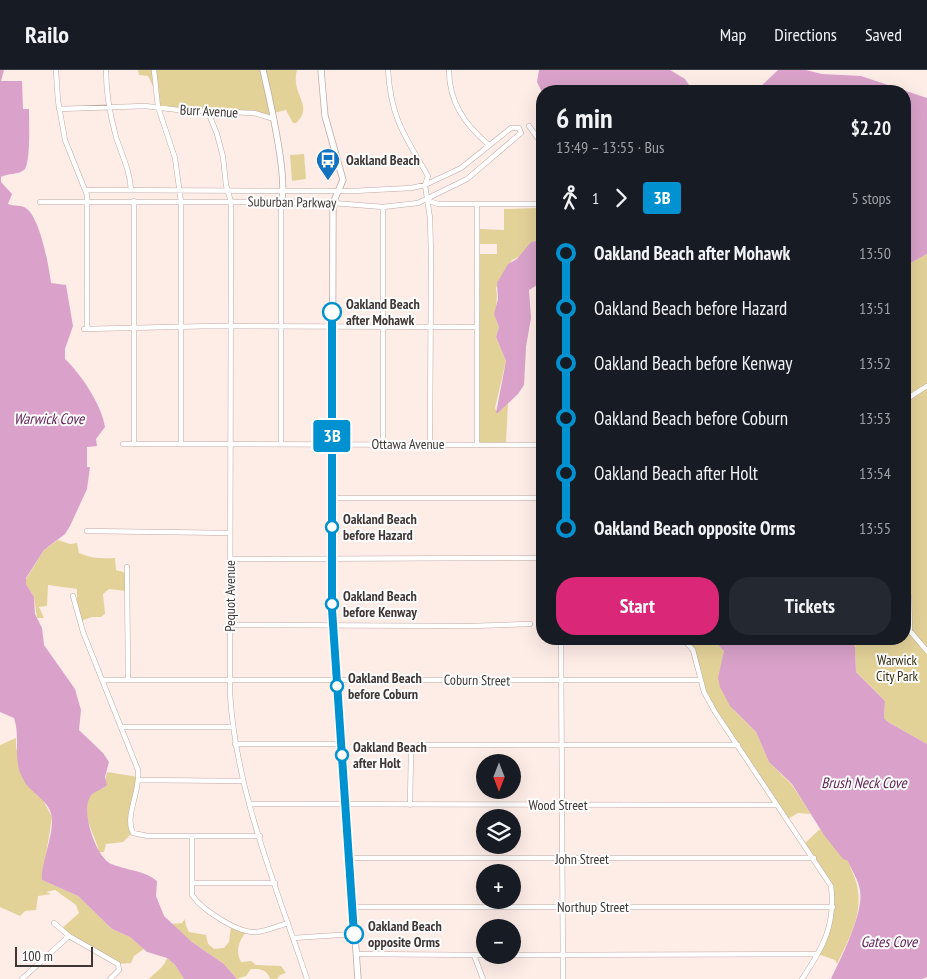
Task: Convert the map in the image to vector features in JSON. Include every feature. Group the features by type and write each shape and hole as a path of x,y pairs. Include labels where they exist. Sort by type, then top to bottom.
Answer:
{"street":[{"path":"56,70 60,108 72,160 85,190 87,201 85,328 133,329 231,326 476,327"},
{"path":"106,70 109,106 117,138 126,162 131,190"},
{"path":"154,70 158,107 175,158 180,190 181,444"},
{"path":"262,70 274,119 284,190 281,202 281,444"},
{"path":"321,70 325,116 342,173 340,190 335,195 333,203 333,626 358,979"},
{"path":"388,70 390,97 402,134 428,176 425,185 430,218 430,444"},
{"path":"449,70 452,94 458,110 468,126 489,145"},
{"name":"Burr Avenue","path":"60,108 158,107 208,112 254,113 274,119"},
{"name":"Pequot Avenue","path":"208,112 223,157 231,202 230,680 235,744 250,804 307,979"},
{"path":"529,126 536,136"},
{"name":"Suburban Parkway","path":"40,202 281,202 333,203 383,207 418,203 467,179 520,136 520,128 511,128 461,168 425,185 402,189 85,190"},
{"name":"Suburban Parkway","path":"426,200 438,204 536,204"},
{"path":"134,202 134,444"},
{"path":"477,204 477,444"},
{"path":"383,207 383,444"},
{"path":"911,396 927,386"},
{"name":"Ottawa Avenue","path":"123,444 536,445"},
{"path":"332,498 536,498"},
{"path":"87,531 230,534"},
{"path":"230,559 536,558"},
{"path":"127,567 128,680"},
{"path":"72,596 78,618 138,770 139,780 131,814 130,827 132,831 139,836 260,836"},
{"path":"230,625 530,624"},
{"path":"911,632 927,651"},
{"path":"562,645 563,979"},
{"path":"688,645 693,650 700,680 709,701 831,886 833,907 829,928 818,954 802,979"},
{"name":"Coburn Street","path":"103,680 700,680"},
{"path":"122,727 233,726"},
{"path":"235,744 341,744"},
{"path":"410,804 411,758 414,748 423,744 738,745"},
{"path":"139,780 243,781"},
{"name":"Wood Street","path":"250,804 777,805"},
{"path":"192,837 192,895 196,901 236,927 256,932 288,923"},
{"name":"John Street","path":"349,858 814,858"},
{"path":"193,883 275,883"},
{"name":"Northup Street","path":"353,907 833,907"},
{"path":"54,923 69,936 90,946 120,967 110,979"},
{"path":"293,938 354,934"},
{"path":"22,979 69,936"},
{"path":"356,954 474,955 483,979"},
{"path":"521,955 818,954"}],"green space":[{"path":"138,70 297,70 297,86 303,111 296,123 293,123 286,110 266,115 158,106 157,98 148,76 139,75"},
{"path":"304,154 306,179 292,181 290,155"},
{"path":"536,208 536,241 531,242 521,256 512,260 496,288 496,317 499,327 496,337 506,361 495,408 498,413 508,403 506,443 477,442 480,254 497,254 497,244 480,244 480,229 504,230 504,209"},
{"name":"Warwick City Park","path":"927,254 927,744 884,718 885,701 856,672 854,645 911,645 911,263"},
{"path":"58,540 70,544 77,543 79,553 83,555 97,558 115,558 116,570 126,573 125,591 109,589 103,594 105,614 101,617 92,617 80,621 77,615 77,589 48,585 47,606 39,607 44,618 37,618 34,597 26,584 26,579 44,550"},
{"path":"687,645 718,645 724,651 722,661 734,710 756,732 769,762 792,785 811,814 798,813 788,819 705,696 694,655"},
{"path":"16,738 16,747 29,787 43,800 52,817 42,880 78,896 112,929 130,937 144,949 134,956 131,963 118,964 61,929 79,913 76,905 55,890 46,892 51,894 38,896 36,910 25,911 20,916 0,907 0,745"},
{"path":"107,772 138,777 130,815 132,833 123,842 106,844 104,852 99,852 87,816 86,807 88,798 93,792 104,788"},
{"path":"820,829 848,860 857,884 859,896 853,930 837,964 835,960 818,954 829,929 831,887 805,843"},
{"path":"185,919 189,932 206,935 208,944 214,949 224,948 229,942 231,926 246,932 239,946 238,954 241,962 251,961 256,965 281,966 286,973 280,975 277,979 270,979 265,971 251,969 246,976 237,979 224,964 192,942 171,924 182,923"},
{"path":"167,958 175,965 184,979 149,979 162,967"}],"water":[{"name":"Warwick Cove","path":"0,70 4,70 1,81 22,81 23,109 29,109 29,151 26,166 22,172 1,177 1,182 12,194 8,204 25,207 32,214 36,222 46,255 51,283 66,285 73,326 65,349 65,359 90,390 100,409 105,427 96,439 97,446 87,447 87,467 90,467 87,489 70,526 65,534 44,550 26,578 26,584 34,597 35,614 42,628 44,645 75,689 81,710 79,730 103,753 109,762 105,777 107,785 93,794 87,806 89,824 100,853 111,864 142,873 157,881 156,896 164,916 192,942 224,964 237,979 184,979 175,965 167,958 147,952 130,937 112,929 78,896 42,880 52,826 51,812 23,779 18,764 17,733 14,718 0,712"},
{"path":"539,70 670,70 685,79 689,85 538,85 537,82"},
{"path":"778,70 806,70 822,74 861,76 888,85 762,85"},
{"path":"911,93 927,98 927,254 911,263"},
{"path":"536,241 536,286 529,290 531,318 526,347 524,385 518,394 496,413 506,361 496,337 499,327 494,314 498,299 497,283 508,264 517,259 531,242"},
{"name":"Brush Neck Cove","path":"718,645 854,645 856,672 885,701 884,718 927,744 927,977 922,979 831,979 846,948 859,911 860,890 858,882 848,861 843,859 824,835 792,784 769,762 756,732 730,706 720,687 718,678 724,651"}],"bus line":[{"name":"3B","path":"332,312 331,590 354,934"}],"place":[{"name":"Oakland Beach","path":"328,181"},
{"name":"Oakland Beach after Mohawk","path":"332,312"},
{"name":"Oakland Beach before Hazard","path":"332,527"},
{"name":"Oakland Beach before Kenway","path":"332,604"},
{"name":"Oakland Beach before Coburn","path":"337,686"},
{"name":"Oakland Beach after Holt","path":"342,755"},
{"name":"Oakland Beach opposite Orms","path":"354,934"}],"water label":[{"name":"Gates Cove","path":"889,941"}]}
